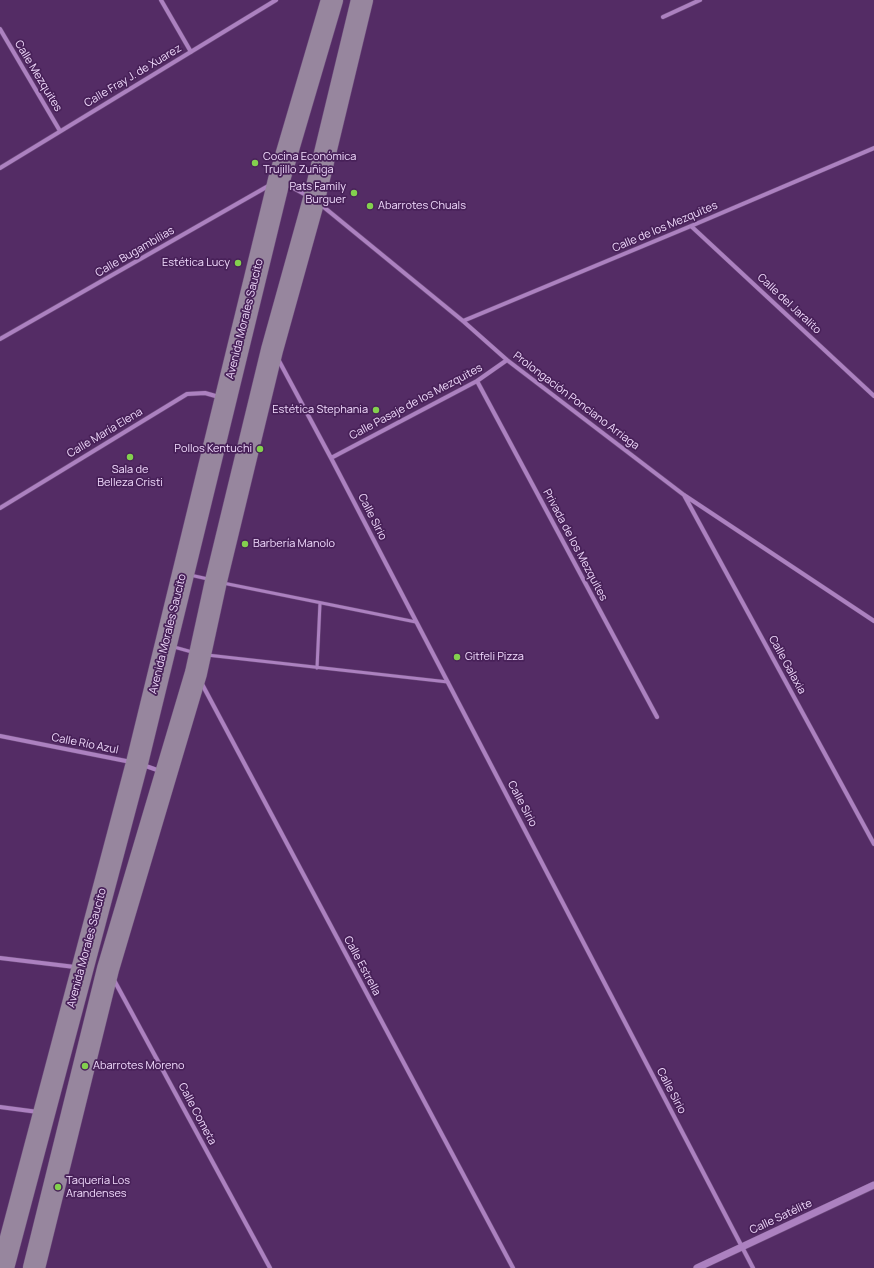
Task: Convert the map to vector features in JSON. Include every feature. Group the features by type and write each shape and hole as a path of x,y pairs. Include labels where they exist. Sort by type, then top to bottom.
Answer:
{"main road":[{"name":"Avenida Morales Saucito","path":"2,1268 7,1242 44,1113 137,763 279,180 332,0"},
{"path":"34,1268 108,969 198,664 216,581 272,350 314,199 362,0"}],"street":[{"path":"161,0 191,52"},
{"name":"Calle Fray J. de Xuarez","path":"0,168 276,0"},
{"path":"663,17 700,0"},
{"name":"Calle Mezquites","path":"0,29 60,131"},
{"name":"Calle de los Mezquites","path":"462,321 874,148"},
{"name":"Prolongación Ponciano Arriaga","path":"279,180 314,199 507,360 684,495 874,621"},
{"name":"Calle Bugambilias","path":"0,339 279,180"},
{"name":"Calle del Jaralito","path":"691,226 874,396"},
{"name":"Calle Sirio","path":"272,350 331,458 753,1268"},
{"name":"Calle Pasaje de los Mezquites","path":"331,458 477,381 507,360"},
{"name":"Privada de los Mezquites","path":"477,381 657,717"},
{"name":"Calle María Elena","path":"0,508 187,394 205,393 225,399"},
{"name":"Calle Galaxia","path":"684,495 874,844"},
{"name":"Calle Estrella","path":"198,664 513,1268"},
{"name":"Calle Río Azul","path":"0,736 137,763 166,773"},
{"path":"0,958 82,968"},
{"name":"Calle Cometa","path":"108,969 270,1268"},
{"path":"0,1107 44,1113"},
{"name":"Calle Satélite","path":"697,1268 874,1185"}],"lane":[{"path":"183,574 416,622"},
{"path":"317,668 320,603"},
{"path":"165,644 198,664 317,668 448,682"}],"place":[{"name":"Cocina Económica Trujillo Zuñiga","path":"255,163"},
{"name":"Pats Family Burguer","path":"354,193"},
{"name":"Abarrotes Chuals","path":"370,206"},
{"name":"Estética Lucy","path":"238,263"},
{"name":"Estética Stephania","path":"376,410"},
{"name":"Pollos Kentuchi","path":"260,449"},
{"name":"Sala de Belleza Cristi","path":"130,457"},
{"name":"Barbería Manolo","path":"245,544"},
{"name":"Gitfeli Pizza","path":"457,657"},
{"name":"Abarrotes Moreno","path":"85,1066"},
{"name":"Taqueria Los Arandenses","path":"58,1187"}]}
